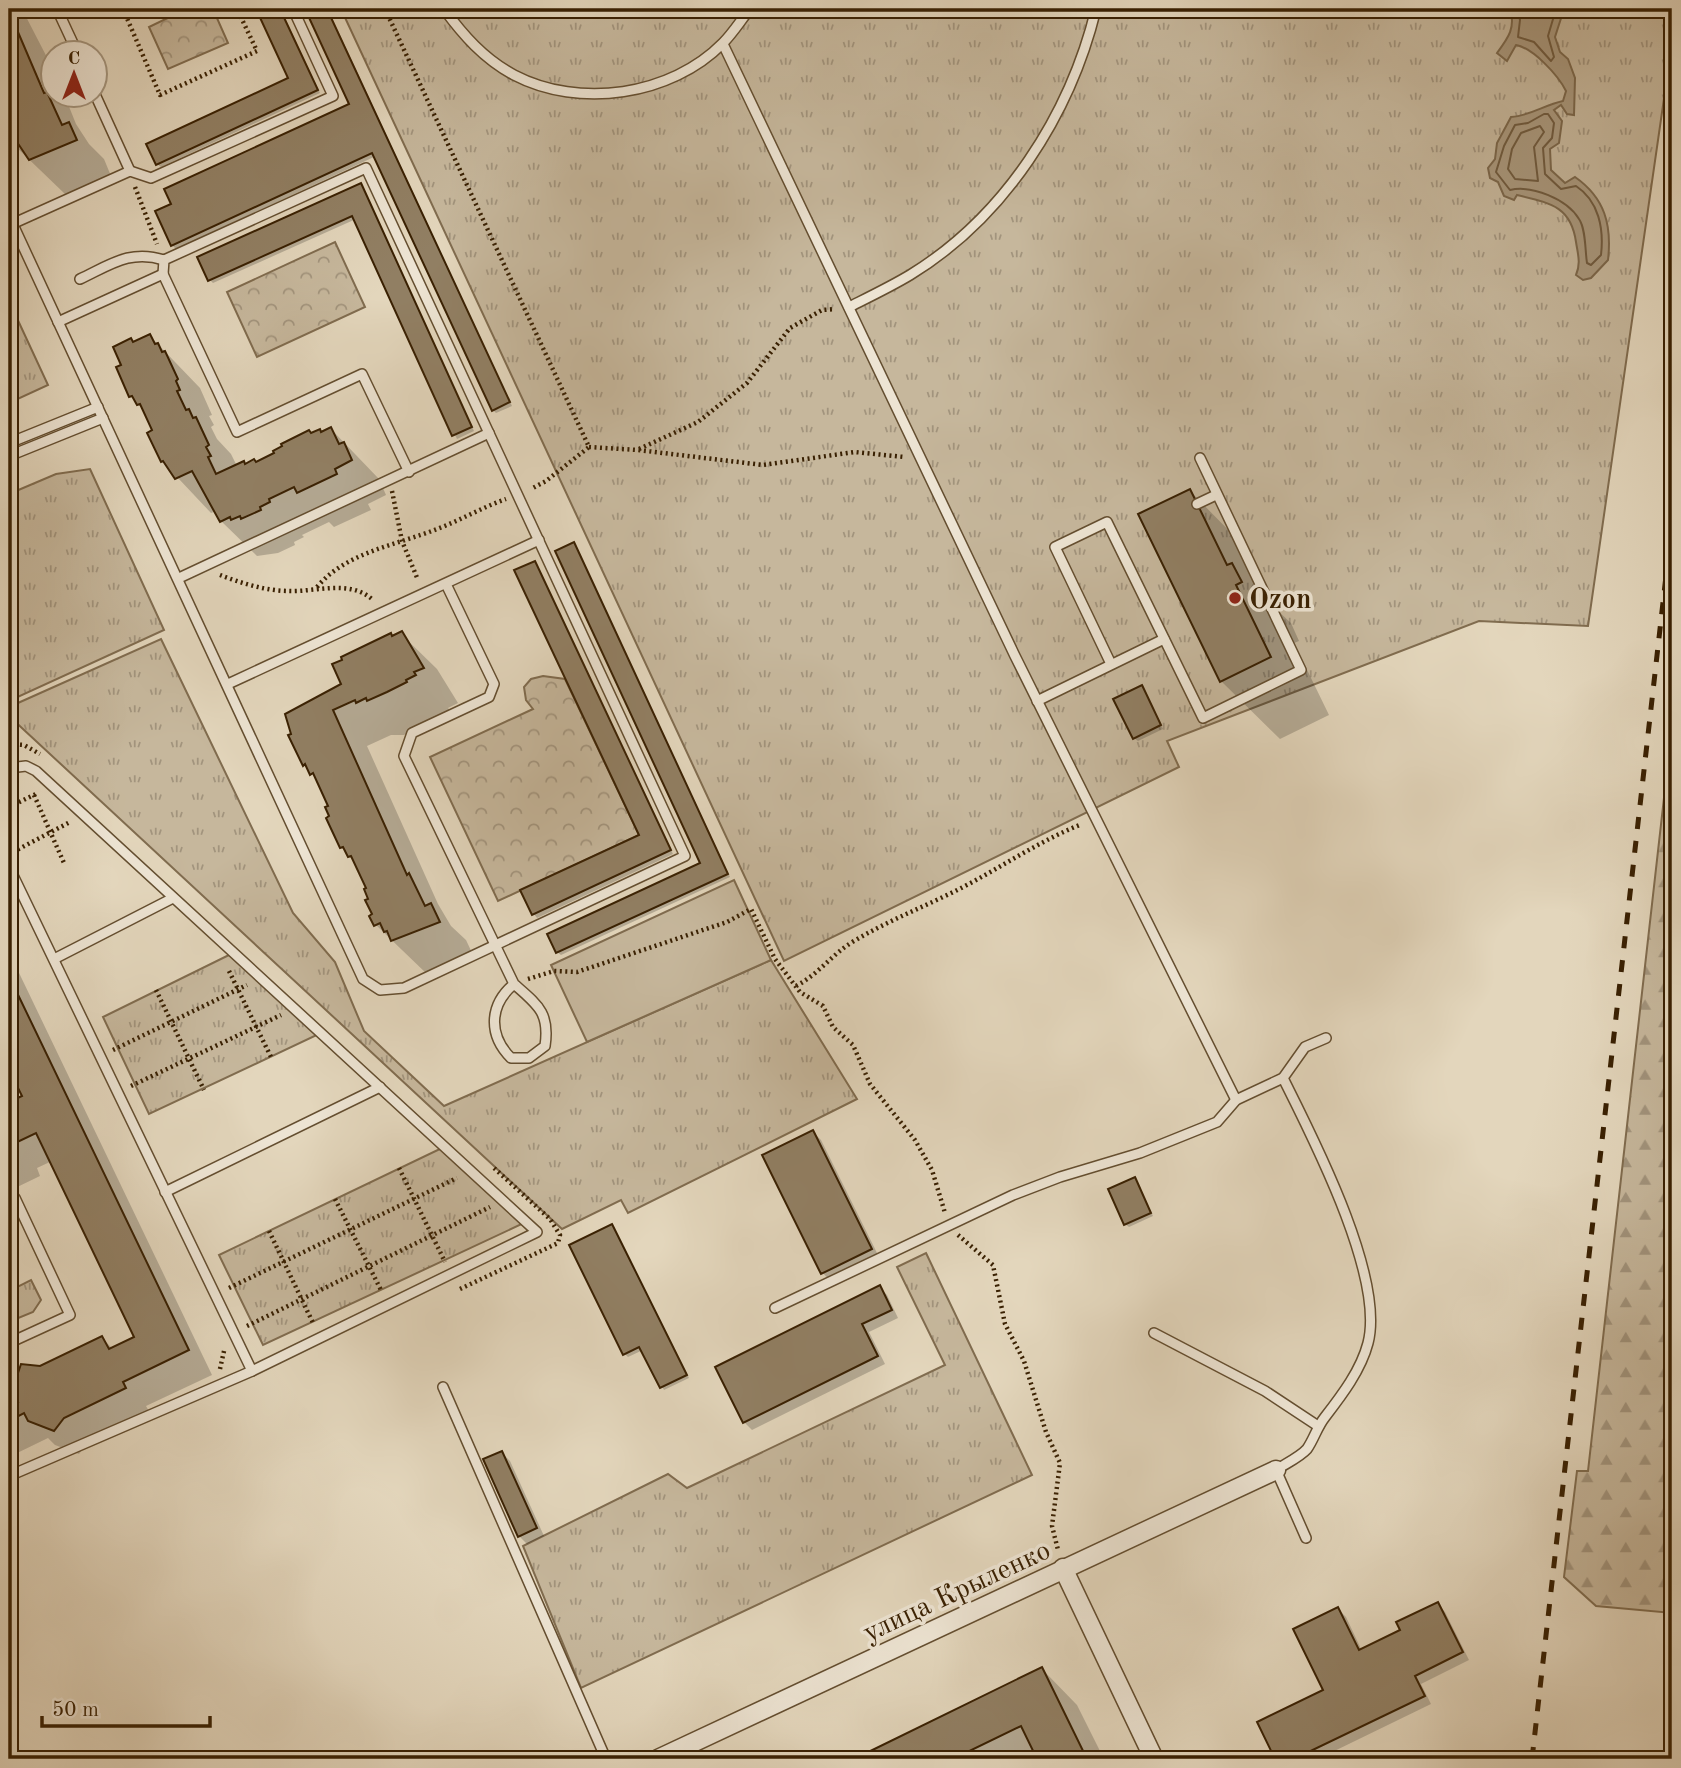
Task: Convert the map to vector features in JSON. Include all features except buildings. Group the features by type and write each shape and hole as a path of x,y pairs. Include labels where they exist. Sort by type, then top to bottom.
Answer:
{"street":[{"name":"улица Крыленко","path":"658,1759 1276,1470"},
{"path":"1063,1568 1154,1759"}],"lane":[{"path":"57,9 70,38"},
{"path":"79,279 126,258 145,254 164,260 366,168 685,856 404,988 380,990 363,979 179,578 10,220 130,171 151,178 333,96 293,9"},
{"path":"444,9 469,42 514,75 567,93 623,93 677,76 723,44 750,9"},
{"path":"849,307 912,274 969,229 1018,176 1057,116 1086,49 1096,9"},
{"path":"723,44 1037,701 1236,1100"},
{"path":"101,108 130,171"},
{"path":"164,260 163,274 237,432 362,374 409,472"},
{"path":"58,322 163,274"},
{"path":"9,443 98,407"},
{"path":"9,456 103,418"},
{"path":"179,578 489,433"},
{"path":"1111,664 1055,547 1107,522 1203,718 1301,670 1200,458"},
{"path":"1197,504 1216,495"},
{"path":"228,684 539,540"},
{"path":"446,584 494,684 489,697 412,733 404,756 514,984 537,1003 548,1025 545,1046 529,1058 511,1058 499,1046 494,1028 497,1003 514,984"},
{"path":"1037,701 1164,639"},
{"path":"9,768 26,766 36,771 537,1232 252,1371 9,1476"},
{"path":"9,867 252,1371"},
{"path":"54,960 173,898"},
{"path":"775,1308 948,1224 1060,1177 1140,1153 1217,1122 1236,1100 1283,1078 1305,1047 1326,1038"},
{"path":"1283,1078 1329,1169 1357,1252 1370,1304 1368,1343 1345,1391 1318,1426 1306,1450 1276,1470 1306,1538"},
{"path":"165,1192 380,1087"},
{"path":"9,1201 15,1198 70,1315 9,1343"},
{"path":"1154,1333 1265,1391 1318,1426"},
{"path":"443,1387 606,1759"}],"path":[{"path":"123,9 160,95 257,51 237,9"},
{"path":"386,9 589,447"},
{"path":"130,171 141,209 164,260"},
{"path":"638,450 698,422 747,383 790,328 822,310 849,307"},
{"path":"317,587 344,565 518,495 546,481 589,447 763,465 855,452 920,458"},
{"path":"390,480 402,541 424,595"},
{"path":"204,566 221,576 291,592 317,587 343,588 368,595 386,612"},
{"path":"9,744 24,745 42,757"},
{"path":"34,795 64,863"},
{"path":"9,854 83,814"},
{"path":"796,986 813,977 833,955 886,922 945,897 1044,841 1096,818"},
{"path":"514,984 554,971 577,972 727,922 748,908 775,959 796,986 823,1006 833,1027 853,1045 870,1084 915,1140 932,1170 948,1224 965,1243 993,1265 998,1277 1005,1324 1024,1361 1046,1432 1060,1463 1052,1526 1063,1568"},
{"path":"228,968 271,1057"},
{"path":"100,1056 261,978"},
{"path":"156,990 204,1090"},
{"path":"118,1093 294,1008"},
{"path":"215,1295 487,1162 557,1228 558,1243 447,1295"},
{"path":"399,1168 460,1289"},
{"path":"211,1377 223,1363 224,1346 221,1338 521,1192"},
{"path":"335,1199 388,1305"},
{"path":"269,1231 320,1338"}],"green space":[{"path":"171,9 213,9 228,43 168,69 149,27 174,15"},
{"path":"341,9 1672,9 1672,43 1588,626 1479,621 1167,741 1179,767 784,961"},
{"path":"335,242 365,307 257,357 227,292"},
{"path":"9,301 48,385 9,403"},
{"path":"90,469 164,630 9,701 9,494 56,474"},
{"path":"161,639 293,913 335,962 364,1031 444,1106 771,960 857,1099 628,1213 621,1200 562,1229 9,716 9,707"},
{"path":"543,676 565,679 639,835 498,901 430,757 533,709 526,700 524,687 531,679"},
{"path":"1672,727 1672,1613 1596,1606 1564,1577 1577,1471 1588,1471"},
{"path":"734,880 771,960 587,1042 551,965"},
{"path":"233,953 321,1033 149,1114 103,1017"},
{"path":"444,1147 526,1222 263,1345 219,1255"},
{"path":"926,1253 1032,1475 581,1688 523,1546 668,1474 687,1488 945,1365 897,1267"},
{"path":"31,1280 41,1300 33,1312 16,1319 9,1305 9,1291"}],"water":[{"path":"1510,9 1564,9 1555,37 1575,78 1574,115 1567,114 1561,105 1554,110 1562,121 1559,143 1550,149 1551,170 1565,183 1575,177 1585,185 1600,203 1604,213 1609,235 1608,260 1591,278 1583,280 1576,275 1579,263 1576,242 1564,213 1539,201 1517,195 1514,200 1504,196 1498,182 1490,178 1488,168 1495,159 1497,143 1511,117 1563,101 1566,91 1544,63 1523,47 1516,45 1507,61 1497,53 1511,27"}],"railway":[{"path":"1532,1759 1672,523"}],"place":[{"name":"Ozon","path":"1235,598"}]}
